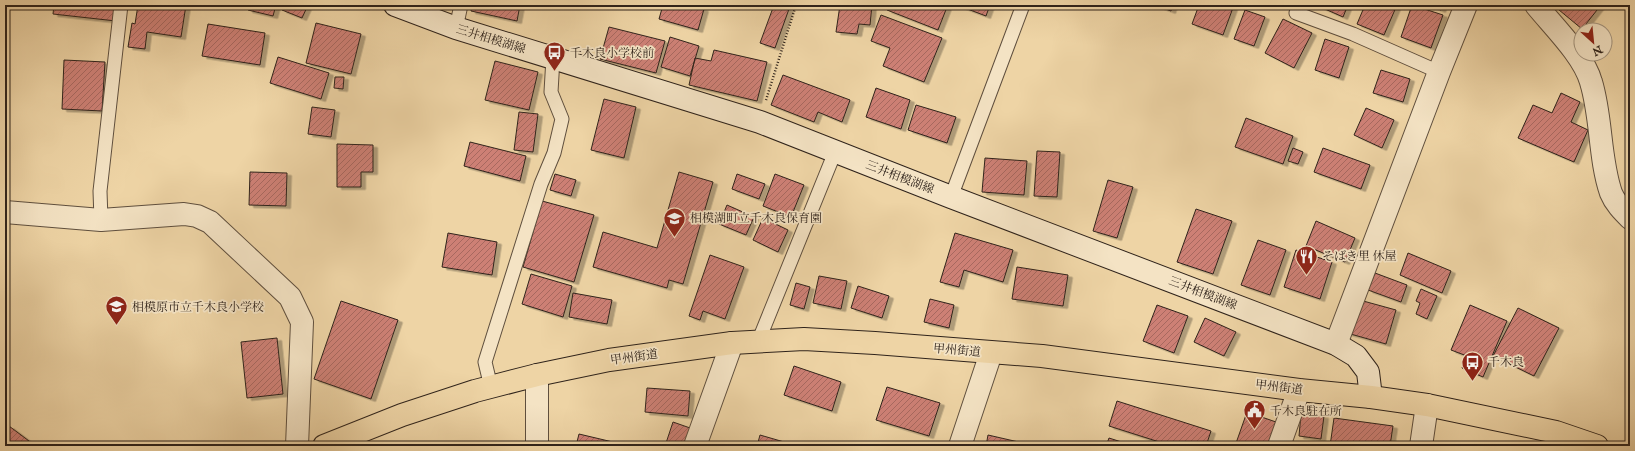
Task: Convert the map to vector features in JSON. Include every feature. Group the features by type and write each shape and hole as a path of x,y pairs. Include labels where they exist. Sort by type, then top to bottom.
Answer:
{"highway":[{"name":"甲州街道","path":"324,446 402,415 491,387 537,375 609,360 732,343 804,339 1042,356 1300,390 1371,397 1427,405 1556,432 1597,446"}],"street":[{"name":"三井相模湖線","path":"395,5 456,28 760,122 951,197 1336,344 1356,356 1368,372 1371,397"},
{"path":"1336,344 1439,72 1466,5"},
{"path":"1536,5 1585,66 1591,81 1605,166 1612,194 1620,207 1630,218"},
{"path":"5,212 101,220 184,214 197,216 210,222 290,297 302,322 297,446"},
{"path":"695,446 732,343"},
{"path":"960,446 991,353"},
{"path":"537,375 537,446"},
{"path":"1279,446 1300,390"},
{"path":"1421,446 1427,405"}],"lane":[{"path":"101,220 100,191 121,5"},
{"path":"456,28 461,5"},
{"path":"951,197 1024,5"},
{"path":"1299,5 1296,13 1353,34 1439,72"},
{"path":"491,387 485,362 541,184 554,153 562,119 551,92 553,58"},
{"path":"758,342 835,152"}],"path":[{"path":"760,122 796,5"}],"building":[{"path":"54,5 118,5 116,21 53,14"},
{"path":"138,5 186,5 181,37 147,32 145,49 128,47 132,23 135,24"},
{"path":"249,5 276,5 273,16 248,10"},
{"path":"284,5 308,5 302,18 282,10"},
{"path":"472,5 520,5 517,21 471,11"},
{"path":"663,5 690,5 704,9 698,30 659,19"},
{"path":"774,5 779,5 789,9 775,48 760,43"},
{"path":"840,5 872,5 870,25 859,24 857,34 836,32"},
{"path":"889,5 942,5 947,7 938,30 887,10"},
{"path":"957,5 990,5 986,16"},
{"path":"1155,5 1173,5 1171,11"},
{"path":"1199,5 1234,5 1223,35 1192,24"},
{"path":"1316,5 1348,5 1343,17"},
{"path":"1365,5 1397,5 1384,35 1357,24"},
{"path":"1412,5 1443,15 1431,48 1401,37"},
{"path":"1428,5 1443,5 1441,10"},
{"path":"1553,5 1601,5 1588,22 1574,22"},
{"path":"1245,10 1265,17 1254,46 1234,39"},
{"path":"881,15 942,38 924,82 883,66 890,48 871,41"},
{"path":"1283,19 1312,33 1294,68 1265,53"},
{"path":"316,23 361,34 351,74 306,63"},
{"path":"208,24 265,33 260,65 202,56"},
{"path":"609,27 665,41 656,73 600,59"},
{"path":"670,37 699,46 690,76 661,67"},
{"path":"1325,39 1349,47 1339,78 1315,70"},
{"path":"714,50 767,62 757,101 689,85 695,58 711,61"},
{"path":"278,57 329,73 321,99 270,83"},
{"path":"64,60 105,62 102,111 62,109"},
{"path":"495,61 538,72 529,110 485,100"},
{"path":"1381,70 1410,79 1403,102 1373,93"},
{"path":"783,75 850,100 842,122 818,112 814,122 771,105"},
{"path":"335,77 344,77 343,89 334,88"},
{"path":"876,88 910,100 901,129 866,117"},
{"path":"1561,93 1580,102 1571,122 1588,130 1574,162 1518,138 1533,105 1552,113"},
{"path":"604,99 636,107 624,158 591,150"},
{"path":"916,105 956,117 947,143 908,130"},
{"path":"312,107 335,110 331,137 308,134"},
{"path":"1366,108 1394,120 1382,148 1354,135"},
{"path":"519,112 538,114 533,152 514,150"},
{"path":"1246,118 1293,136 1283,164 1235,147"},
{"path":"470,142 526,156 520,181 464,166"},
{"path":"337,144 373,145 373,172 361,172 361,187 337,187"},
{"path":"1293,148 1303,152 1298,164 1288,161"},
{"path":"1323,148 1370,165 1361,189 1314,172"},
{"path":"1037,151 1060,152 1057,197 1034,196"},
{"path":"985,158 1027,161 1024,195 982,192"},
{"path":"250,172 287,173 286,206 249,205"},
{"path":"679,172 713,182 683,284 669,280 667,288 593,267 603,232 657,248"},
{"path":"555,174 576,180 571,196 550,190"},
{"path":"737,174 765,184 759,199 732,189"},
{"path":"775,174 804,185 791,217 763,206"},
{"path":"1108,180 1133,187 1117,238 1093,231"},
{"path":"542,201 594,215 574,282 523,267"},
{"path":"727,205 754,217 746,235 719,224"},
{"path":"1196,209 1232,221 1213,274 1177,262"},
{"path":"763,218 788,230 778,252 753,240"},
{"path":"1316,221 1355,238 1345,262 1306,246"},
{"path":"448,233 497,242 492,275 442,267"},
{"path":"955,233 1013,250 1003,282 964,270 959,287 940,282"},
{"path":"1258,240 1286,250 1270,295 1241,285"},
{"path":"1296,250 1332,262 1320,299 1284,287"},
{"path":"1408,253 1451,271 1442,293 1400,275"},
{"path":"710,255 744,267 725,319 703,311 700,320 689,316"},
{"path":"1017,267 1068,275 1063,306 1012,299"},
{"path":"1375,273 1407,285 1401,302 1368,290"},
{"path":"531,274 572,286 563,317 522,304"},
{"path":"819,276 847,281 841,309 813,303"},
{"path":"796,283 810,287 804,309 790,305"},
{"path":"858,286 889,296 882,318 851,308"},
{"path":"1421,289 1437,296 1427,319 1416,314 1420,303 1416,301"},
{"path":"573,293 612,300 607,324 569,317"},
{"path":"930,299 954,305 949,328 924,322"},
{"path":"1356,299 1396,310 1386,344 1347,333"},
{"path":"341,301 398,320 371,399 314,379"},
{"path":"1157,305 1188,316 1174,353 1143,341"},
{"path":"1470,305 1507,321 1483,377 1462,368 1467,356 1451,350"},
{"path":"1518,308 1559,328 1534,376 1493,356"},
{"path":"1205,318 1236,332 1224,356 1194,342"},
{"path":"277,338 283,394 247,398 241,342"},
{"path":"794,366 841,382 832,411 784,395"},
{"path":"887,387 940,403 929,436 876,420"},
{"path":"647,388 690,391 688,416 645,412"},
{"path":"1117,401 1211,431 1206,446 1172,446 1109,426"},
{"path":"1247,412 1276,422 1268,446 1235,446"},
{"path":"1301,414 1324,416 1321,439 1299,436"},
{"path":"1334,418 1393,426 1390,446 1330,446"},
{"path":"673,422 693,429 687,446 665,446"},
{"path":"9,426 29,441 25,446 5,446 5,431"},
{"path":"579,434 617,443 616,446 576,446"},
{"path":"760,435 798,446 757,446"},
{"path":"988,435 1036,446 986,446"},
{"path":"1109,438 1134,446 1106,446"}],"place":[{"name":"千木良小学校前","path":"555,72"},
{"name":"相模湖町立千木良保育園","path":"675,238"},
{"name":"そばき里 休屋","path":"1307,276"},
{"name":"相模原市立千木良小学校","path":"116,326"},
{"name":"千木良","path":"1473,382"},
{"name":"千木良駐在所","path":"1255,430"}]}
